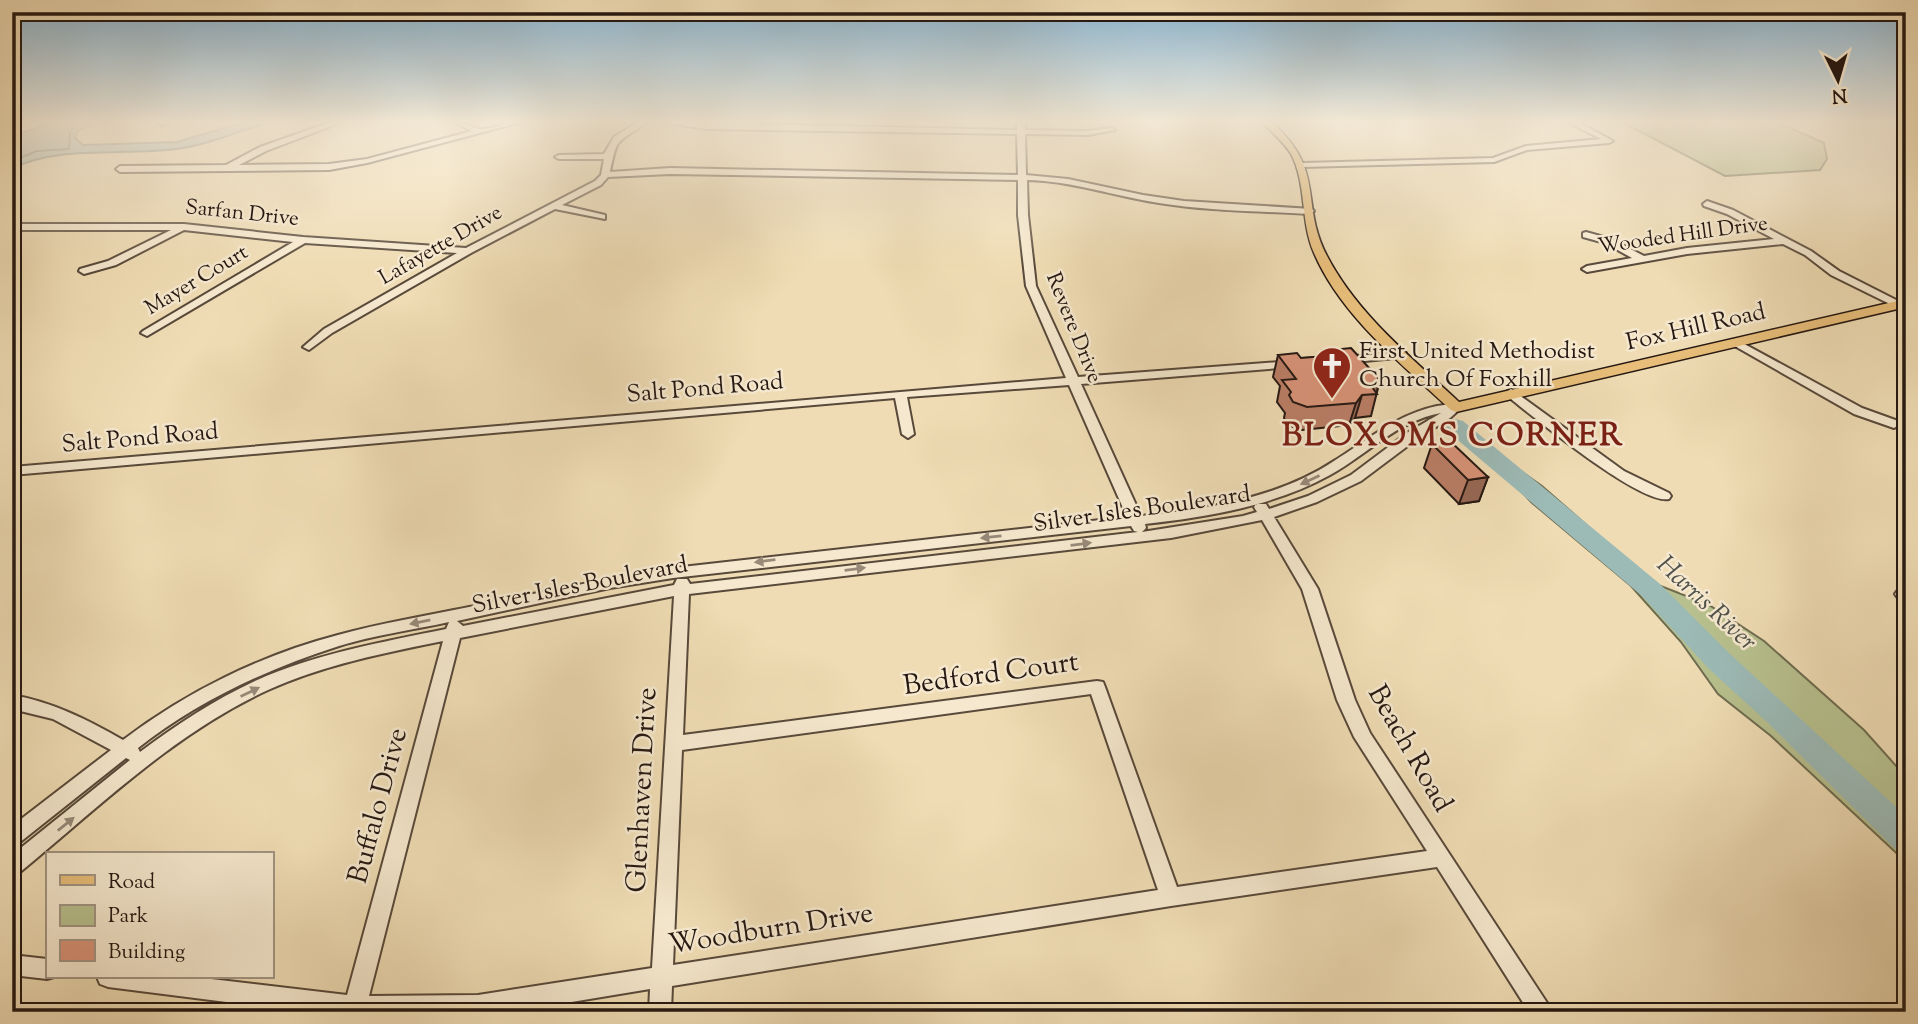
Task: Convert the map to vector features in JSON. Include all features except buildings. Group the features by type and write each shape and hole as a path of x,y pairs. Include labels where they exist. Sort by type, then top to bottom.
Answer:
{"main road":[{"path":"1303,170 1315,242 1337,282 1357,309 1456,407"},
{"name":"Fox Hill Road","path":"1456,407 1904,306"}],"street":[{"path":"608,170 607,175 670,171 1021,177 1071,181 1115,193 1169,202 1309,211"},
{"name":"Revere Drive","path":"1021,170 1031,286 1139,529"},
{"name":"Lafayette Drive","path":"309,348 328,331 468,251 598,183 607,175"},
{"path":"1707,204 1730,212 1808,253 1835,273 1904,306"},
{"path":"552,206 602,217"},
{"name":"Sarfan Drive","path":"12,227 184,227 303,240 468,251"},
{"path":"84,271 112,263 184,227"},
{"path":"1586,235 1608,241 1642,259"},
{"name":"Mayer Court","path":"147,333 303,240"},
{"name":"Wooded Hill Drive","path":"1587,269 1687,251 1784,241"},
{"path":"1737,342 1857,411 1894,424"},
{"path":"1335,360 1402,355"},
{"name":"Salt Pond Road","path":"12,471 900,394 1309,363"},
{"path":"1511,393 1619,474 1664,496"},
{"path":"900,394 908,434"},
{"name":"Silver Isles Boulevard","path":"12,837 154,726 195,700 267,665 339,640 611,601 682,581 1139,529 1213,527 1261,508 1321,475 1361,450 1385,430 1430,410 1456,407"},
{"name":"Beach Road","path":"1261,508 1310,589 1346,700 1363,737 1542,1012"},
{"name":"Glenhaven Drive","path":"660,1012 682,581"},
{"name":"Silver Isles Boulevard","path":"12,867 145,761 211,713 282,677 456,624"},
{"name":"Buffalo Drive","path":"354,1009 456,624"},
{"name":"Bedford Court","path":"673,744 1097,687 1171,897"},
{"path":"12,702 47,710 72,720 145,761"},
{"name":"Woodburn Drive","path":"116,978 354,1009 478,1006 1171,897 1441,858"},
{"path":"12,965 46,969"}],"green space":[{"path":"1713,170 1820,170 1820,170 1725,176"},
{"path":"1461,426 1542,486 1653,583 1709,605 1764,641 1864,730 1906,777 1906,836 1902,835 1906,862 1771,736 1718,694 1681,642 1631,586 1531,502 1499,467 1454,432"}],"waterway":[{"name":"Harris River","path":"1455,426 1651,590 1719,661 1906,838"}],"place":[{"name":"First United Methodist Church Of Foxhill","path":"1332,400"}],"district":[{"name":"BLOXOMS CORNER","path":"1453,437"}]}
